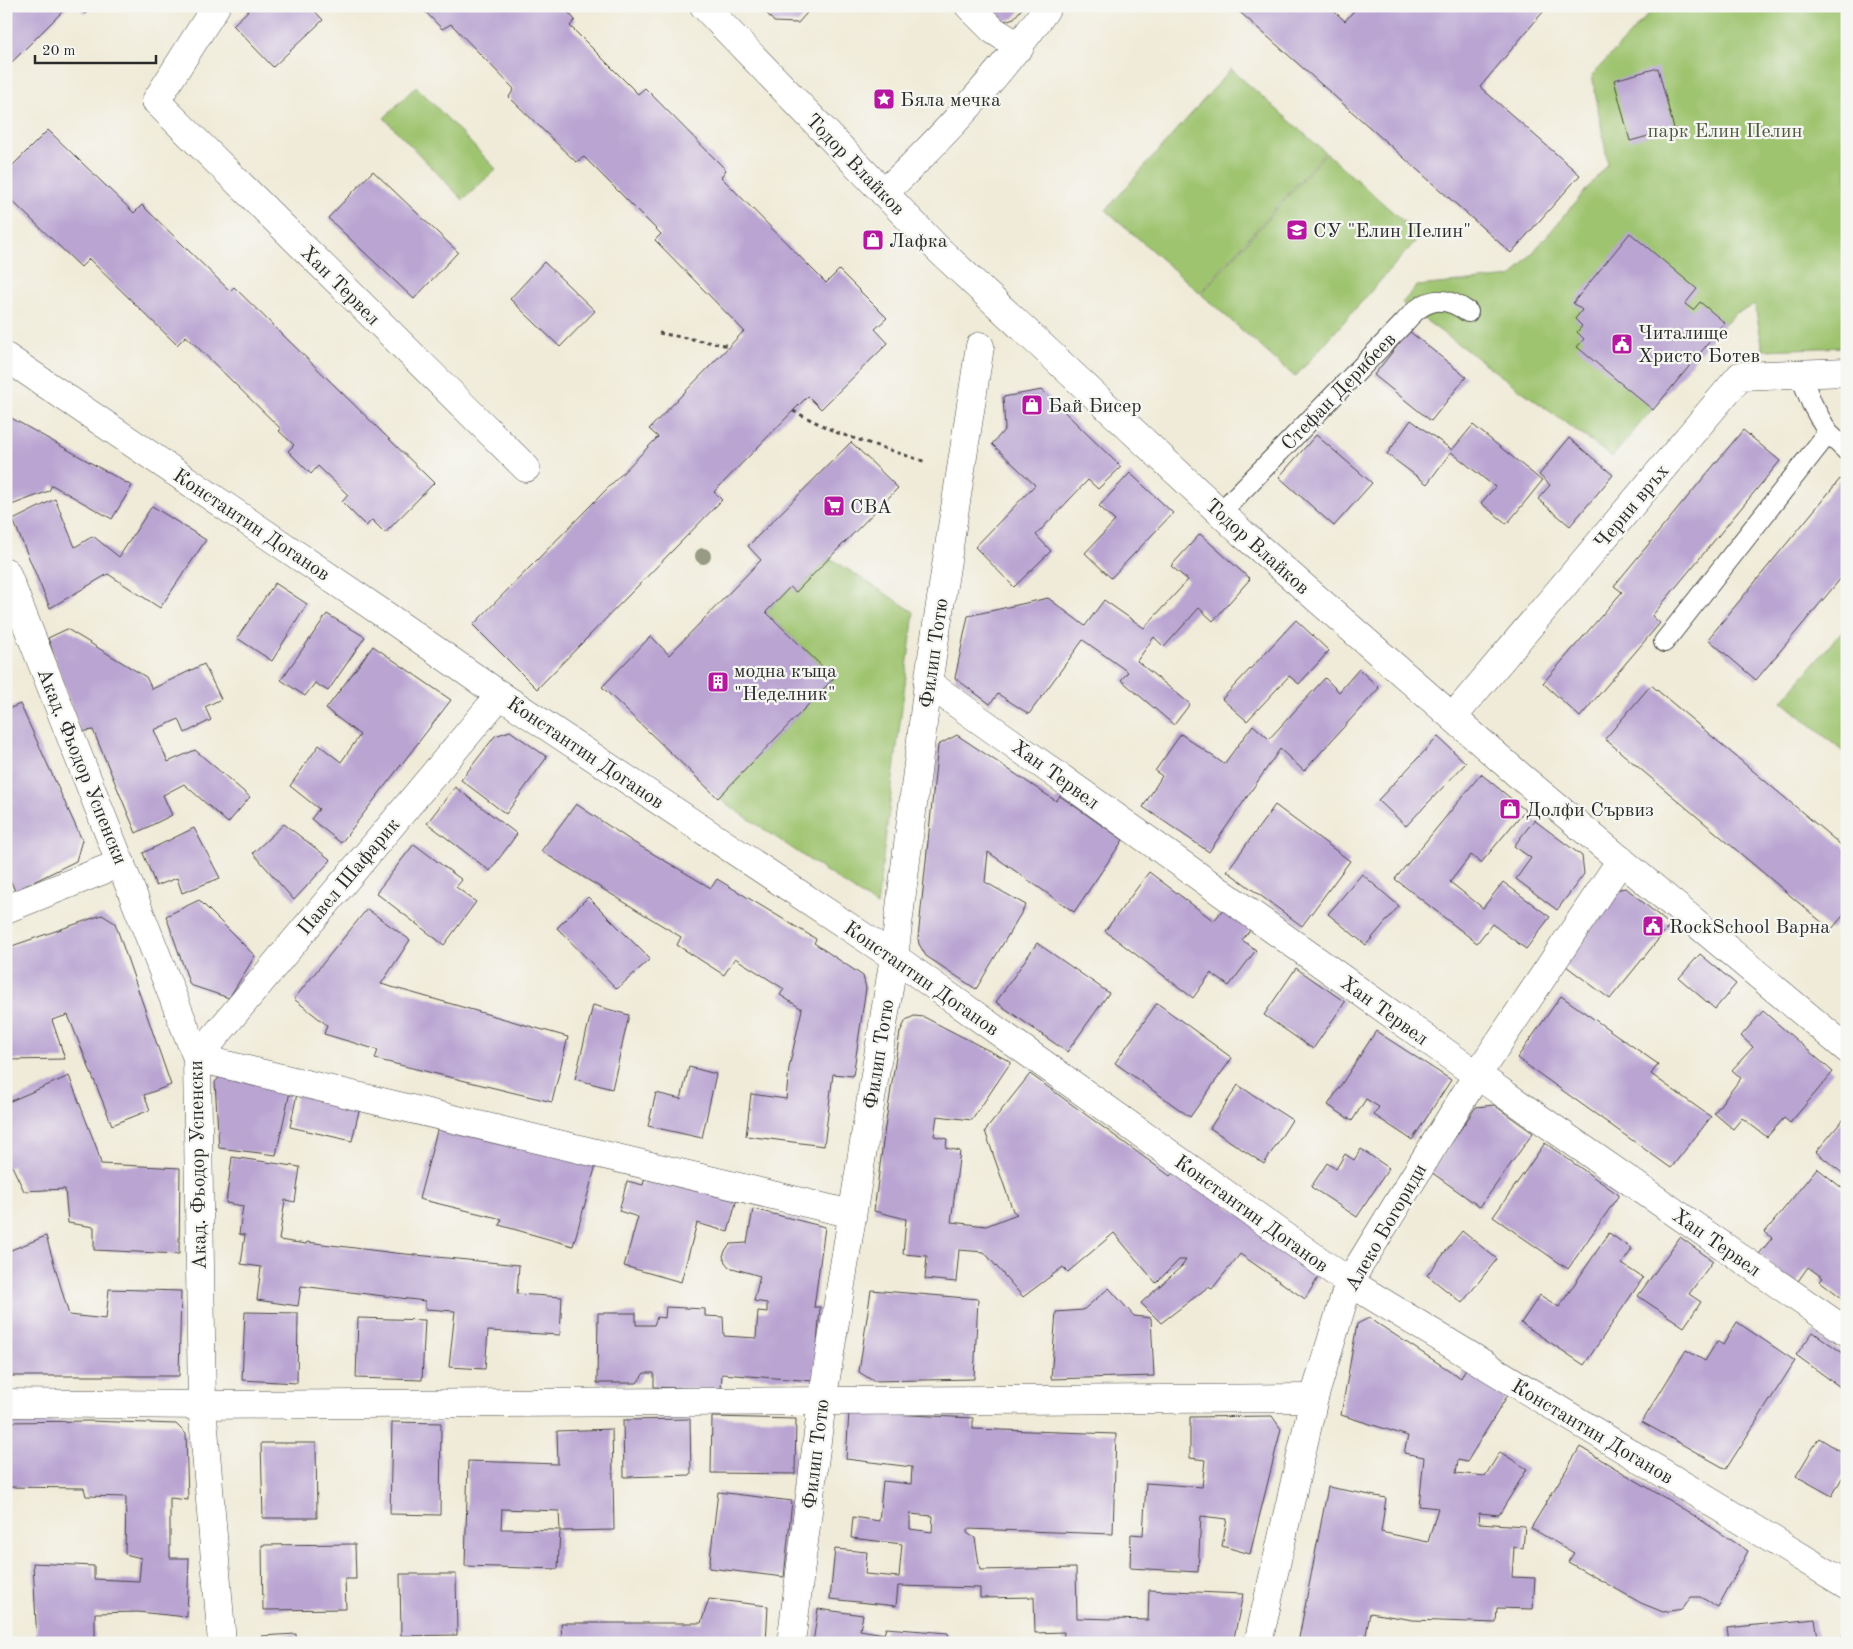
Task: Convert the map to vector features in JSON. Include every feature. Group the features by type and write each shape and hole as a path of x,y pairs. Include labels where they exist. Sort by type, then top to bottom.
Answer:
{"street":[{"name":"Хан Тервел","path":"216,6 156,101 526,468"},
{"name":"Тодор Влайков","path":"704,6 884,193 980,288 1220,513 1521,777 1847,1049"},
{"path":"969,6 993,30 1020,47"},
{"path":"884,193 930,150 1020,47 1048,6"},
{"name":"Филип Тотю","path":"791,1643 822,1402 894,957 928,682 980,346"},
{"name":"Константин Доганов","path":"6,357 500,695 894,957 1348,1282 1847,1585"},
{"name":"Черни връх","path":"1453,717 1740,376 1847,372"},
{"name":"Акад. Фьодор Успенски","path":"6,572 122,863 197,1058 202,1405 222,1643"},
{"name":"Хан Тервел","path":"928,682 1477,1075 1847,1332"},
{"name":"Павел Шафарик","path":"197,1058 500,695"},
{"name":"Алеко Богориди","path":"1258,1643 1314,1398 1348,1282 1477,1075 1621,860"},
{"path":"6,909 122,863"},
{"path":"197,1058 852,1214"},
{"path":"6,1403 202,1405 1314,1398"}],"lane":[{"name":"Стефан Дерибеев","path":"1220,513 1404,323 1412,312 1422,305 1434,301 1446,301 1458,305 1468,312"},
{"path":"1800,374 1812,404 1828,433 1847,451"},
{"path":"1664,642 1828,433"}],"path":[{"path":"659,333 730,346"},
{"path":"793,411 838,433 960,474"},
{"path":"1842,992 1847,986"}],"green space":[{"name":"парк Елин Пелин","path":"1656,6 1847,6 1847,347 1763,350 1755,305 1736,313 1725,323 1612,457 1402,303 1417,286 1512,277 1608,164 1592,75"},
{"path":"1231,69 1325,152 1200,293 1106,210"},
{"path":"416,86 496,169 463,200 384,118"},
{"path":"1326,153 1420,236 1295,377 1201,294"},
{"path":"830,558 914,612 877,906 718,798 834,678 766,612 790,587 796,592"},
{"path":"1847,625 1847,755 1782,701"}],"building":[{"path":"6,6 68,6 6,68"},
{"path":"77,6 93,6 85,14"},
{"path":"253,6 310,6 323,20 273,67 233,25"},
{"path":"420,6 563,6 575,20 570,26 638,94 645,88 726,170 721,177 826,283 839,270 887,318 875,329 888,343 821,409 808,396 714,492 722,500 537,689 473,625 658,437 649,429 744,331 655,240 661,234 584,157 576,162 509,97 514,89 451,24 442,29"},
{"path":"761,6 813,6 798,23 774,22"},
{"path":"981,6 1024,6 1014,18 1002,22"},
{"path":"1233,6 1328,6 1345,21 1358,6 1548,6 1480,87 1580,175 1511,253"},
{"path":"1658,68 1674,129 1630,141 1614,80"},
{"path":"48,130 134,213 142,205 230,291 234,287 434,483 385,533 372,520 366,526 342,502 348,495 318,466 311,474 288,451 294,445 279,431 281,429 186,336 177,345 89,259 81,267 6,195 6,172"},
{"path":"373,171 458,252 414,299 328,218"},
{"path":"1630,233 1697,289 1685,304 1693,310 1700,302 1725,323 1653,410 1577,347 1584,339 1577,332 1582,326 1575,319 1582,310 1573,303"},
{"path":"544,262 595,311 560,347 510,299"},
{"path":"1409,331 1466,377 1431,421 1374,375"},
{"path":"1042,390 1121,467 1098,489 1088,480 1036,535 1051,551 1014,587 975,547 1035,485 992,444 1005,429 1003,397"},
{"path":"6,415 132,486 112,519 52,485 49,491 6,507"},
{"path":"1411,420 1452,450 1473,425 1542,481 1507,524 1481,503 1495,487 1451,452 1427,484 1387,454"},
{"path":"1743,430 1780,461 1652,616 1660,623 1580,717 1543,683 1622,592 1614,586"},
{"path":"1316,435 1372,483 1334,526 1279,477"},
{"path":"1569,438 1613,475 1570,526 1538,499 1550,485 1539,475"},
{"name":"модна къща \"Неделник\"","path":"851,442 898,488 796,592 790,587 766,612 834,678 718,798 602,687 651,636 669,655 761,560 748,546"},
{"path":"1130,473 1173,513 1111,578 1085,553 1115,521 1099,506"},
{"path":"1840,479 1847,484 1847,571 1756,680 1708,639"},
{"path":"55,499 75,547 93,536 119,557 152,506 206,540 160,608 108,574 50,608 13,520"},
{"path":"1200,534 1250,579 1213,621 1199,608 1164,647 1154,637 1137,661 1190,704 1174,725 1121,680 1128,672 1083,640 1029,714 998,694 990,704 955,678 968,616 1048,598 1085,626 1104,600 1144,628 1188,580 1171,566"},
{"path":"275,583 307,604 272,661 237,638"},
{"path":"327,614 365,637 328,691 315,683 305,696 281,680"},
{"path":"1296,620 1329,651 1299,684 1289,676 1247,721 1222,699"},
{"path":"67,629 146,677 152,689 204,664 221,699 205,707 211,720 185,733 179,719 154,730 168,762 195,750 250,797 228,823 184,784 163,795 172,815 136,833 93,730 80,732 48,638"},
{"path":"373,646 451,700 341,843 311,819 319,809 290,786 319,745 341,762 360,735 326,709"},
{"path":"1359,669 1379,688 1304,771 1280,749 1209,852 1143,807 1162,776 1155,771 1181,734 1224,764 1253,725 1269,739 1325,678 1339,692"},
{"path":"1651,685 1847,850 1847,911 1831,930 1605,739"},
{"path":"20,704 82,840 76,861 15,891 6,870 6,710"},
{"path":"510,731 547,757 506,814 461,780 495,736"},
{"path":"957,735 1056,801 1060,796 1123,840 1074,912 988,852 985,882 1026,905 976,989 926,956 919,944 918,938 938,745"},
{"path":"1438,737 1466,763 1406,826 1378,800"},
{"path":"1481,774 1525,810 1481,863 1471,855 1450,882 1483,908 1503,882 1550,917 1526,949 1492,924 1477,943 1395,879"},
{"path":"455,787 517,834 490,871 427,823"},
{"path":"576,804 633,842 711,888 717,879 816,939 814,943 863,976 866,988 853,1076 833,1074 824,1146 746,1136 751,1094 786,1099 789,1068 802,1009 780,995 784,989 735,958 724,975 677,945 681,937 541,851"},
{"path":"1275,805 1350,861 1302,926 1227,871"},
{"path":"1534,820 1582,856 1584,874 1557,910 1516,879 1531,858 1514,846"},
{"path":"284,824 331,860 294,900 253,853"},
{"path":"194,828 220,878 182,893 177,878 156,886 143,853"},
{"path":"414,844 462,880 456,887 476,902 444,945 376,893"},
{"path":"1149,872 1214,921 1223,909 1250,930 1242,940 1256,950 1229,986 1211,973 1193,998 1105,931"},
{"path":"1362,874 1399,906 1366,945 1328,914"},
{"path":"1626,888 1670,925 1610,999 1562,963 1614,890"},
{"path":"588,897 650,959 617,989 557,928"},
{"path":"199,900 255,956 229,998 190,985 166,916"},
{"path":"367,909 410,940 381,984 568,1037 552,1102 375,1059 378,1050 324,1034 327,1025 294,999"},
{"path":"102,915 115,923 171,1085 144,1095 150,1110 112,1125 68,1015 52,1020 65,1059 6,1060 6,948"},
{"path":"1037,943 1109,993 1067,1052 996,1002"},
{"path":"1700,954 1736,984 1715,1009 1679,978"},
{"path":"1296,968 1345,1002 1313,1049 1264,1015"},
{"path":"1561,996 1658,1064 1651,1074 1711,1117 1671,1168 1517,1058"},
{"path":"1157,1003 1232,1058 1190,1117 1115,1063"},
{"path":"593,1005 629,1015 612,1089 575,1079"},
{"path":"1763,1011 1833,1072 1790,1123 1784,1118 1767,1137 1742,1118 1733,1129 1714,1113 1741,1078 1732,1070 1753,1047 1741,1036"},
{"path":"914,1016 924,1017 1011,1062 972,1120 937,1116 934,1136 947,1139 946,1148 960,1151 951,1222 986,1226 1017,1214 1013,1211 985,1131 1030,1074 1170,1176 1177,1169 1321,1273 1305,1299 1240,1254 1212,1289 1208,1287 1161,1323 1141,1303 1182,1266 1186,1260 1179,1260 1156,1283 1114,1233 1068,1272 1063,1267 1023,1297 984,1252 959,1250 956,1282 925,1279 927,1256 903,1254 906,1219 874,1211 900,1032 906,1020"},
{"path":"1376,1031 1451,1080 1412,1140 1374,1115 1379,1107 1366,1099 1352,1121 1328,1105"},
{"path":"689,1067 716,1074 702,1138 648,1126 656,1093 681,1099"},
{"path":"224,1073 291,1087 276,1155 219,1148 215,1082"},
{"path":"69,1076 101,1164 180,1168 179,1254 94,1250 94,1227 68,1223 65,1189 24,1191 12,1166 6,1169 6,1103"},
{"path":"1238,1085 1292,1120 1264,1164 1210,1128"},
{"path":"298,1089 361,1102 352,1141 290,1127"},
{"path":"1494,1105 1533,1133 1480,1207 1431,1172 1476,1107"},
{"path":"1847,1115 1847,1177 1816,1152"},
{"path":"439,1123 596,1165 573,1246 499,1225 502,1219 419,1199"},
{"path":"1545,1143 1619,1195 1568,1269 1493,1217"},
{"path":"1361,1149 1389,1168 1357,1217 1311,1187 1327,1163 1336,1169 1345,1154 1354,1160"},
{"path":"232,1157 300,1167 295,1202 285,1200 279,1240 519,1265 517,1294 562,1297 560,1335 488,1331 485,1369 449,1367 455,1311 425,1309 425,1301 301,1286 298,1306 257,1300 261,1267 241,1264 245,1235 239,1234 243,1206 226,1203"},
{"path":"1817,1168 1847,1192 1847,1302 1820,1281 1823,1278 1808,1267 1791,1291 1766,1259 1759,1254 1772,1238 1765,1232"},
{"path":"647,1170 738,1195 728,1232 697,1223 681,1282 624,1266 638,1217 619,1211 627,1181 643,1185"},
{"path":"753,1209 825,1227 814,1307 820,1307 814,1381 722,1374 721,1390 654,1387 654,1373 644,1373 637,1383 597,1383 598,1313 636,1313 636,1325 654,1325 657,1317 665,1318 666,1307 705,1309 705,1316 723,1317 724,1336 756,1338 758,1311 767,1312 767,1303 754,1301 760,1276 729,1267 723,1256 731,1244 747,1243"},
{"path":"1462,1231 1497,1259 1462,1303 1427,1275"},
{"path":"1609,1233 1632,1249 1622,1264 1643,1278 1584,1365 1521,1323 1540,1295 1559,1307"},
{"path":"46,1236 69,1315 106,1319 109,1289 181,1291 179,1376 6,1376 6,1252"},
{"path":"1680,1237 1713,1261 1689,1294 1701,1302 1684,1327 1638,1296"},
{"path":"1109,1288 1134,1316 1151,1318 1154,1376 1051,1379 1056,1312 1083,1310"},
{"path":"871,1290 978,1299 974,1379 873,1381 859,1372"},
{"path":"245,1312 298,1313 297,1383 242,1380"},
{"path":"358,1318 425,1320 422,1380 356,1378"},
{"path":"1369,1318 1461,1378 1466,1368 1509,1393 1467,1462 1458,1460 1456,1473 1485,1476 1500,1452 1527,1469 1499,1515 1479,1513 1478,1523 1525,1526 1523,1548 1514,1547 1512,1577 1535,1578 1533,1609 1497,1608 1496,1623 1413,1620 1370,1613 1365,1640 1356,1639 1356,1643 1298,1643 1328,1487 1386,1498 1381,1532 1428,1542 1438,1508 1419,1506 1424,1457 1404,1453 1408,1436 1341,1415 1357,1324"},
{"path":"1737,1322 1795,1361 1726,1469 1642,1422 1686,1350 1705,1361 1717,1341 1723,1345"},
{"path":"1813,1332 1847,1356 1847,1392 1796,1355"},
{"path":"849,1412 973,1418 973,1429 1116,1434 1113,1534 967,1529 967,1533 975,1538 980,1570 1076,1568 1077,1618 1148,1620 1149,1590 1243,1594 1233,1643 1063,1643 1064,1632 1035,1633 1034,1597 980,1598 980,1588 898,1586 896,1606 830,1599 835,1549 867,1552 865,1574 899,1577 902,1544 851,1538 853,1517 879,1521 883,1481 911,1484 912,1467 846,1459","holes":["910,1514 933,1516 932,1532 910,1529"]},
{"path":"1272,1416 1281,1429 1250,1554 1222,1546 1227,1519 1201,1516 1198,1572 1130,1568 1131,1534 1143,1535 1146,1483 1202,1487 1205,1460 1190,1458 1190,1417"},
{"path":"712,1417 796,1419 795,1474 711,1473"},
{"path":"690,1419 691,1475 624,1477 623,1420"},
{"path":"89,1421 176,1424 186,1434 188,1500 170,1498 170,1558 189,1558 187,1617 138,1612 95,1613 95,1641 37,1643 33,1563 94,1566 94,1579 139,1581 141,1558 125,1554 126,1497 86,1496 84,1488 6,1487 6,1422"},
{"path":"392,1422 441,1423 440,1515 390,1514"},
{"path":"612,1429 614,1530 560,1531 558,1569 465,1566 468,1461 558,1464 557,1431","holes":["502,1509 559,1511 560,1530 501,1529"]},
{"path":"1819,1438 1847,1455 1847,1469 1832,1496 1796,1476"},
{"path":"261,1443 316,1443 317,1518 263,1518"},
{"path":"1580,1447 1690,1513 1748,1551 1718,1607 1700,1597 1691,1597 1683,1609 1663,1612 1641,1603 1568,1562 1574,1553 1531,1528"},
{"path":"718,1492 792,1501 784,1577 709,1568"},
{"path":"355,1544 356,1579 345,1579 346,1609 263,1610 262,1545"},
{"path":"400,1574 456,1574 457,1635 401,1636"},
{"path":"709,1599 768,1606 766,1643 562,1643 561,1623 701,1623"},
{"path":"818,1609 863,1615 860,1630 884,1634 886,1628 948,1633 949,1640 966,1638 972,1643 813,1643"},
{"path":"1815,1619 1819,1643 1729,1643 1727,1628"},
{"path":"1847,1629 1847,1643 1838,1643"},
{"path":"296,1634 296,1643 262,1643 261,1636"}],"place":[{"name":"Бяла мечка","path":"884,99"},
{"name":"СУ \"Елин Пелин\"","path":"1297,230"},
{"name":"Лафка","path":"873,240"},
{"name":"Читалище Христо Ботев","path":"1622,344"},
{"name":"Бай Бисер","path":"1032,405"},
{"name":"CBA","path":"834,506"},
{"name":"модна къща \"Неделник\"","path":"718,682"},
{"name":"Долфи Сървиз","path":"1510,809"},
{"name":"RockSchool Варна","path":"1653,926"}]}
